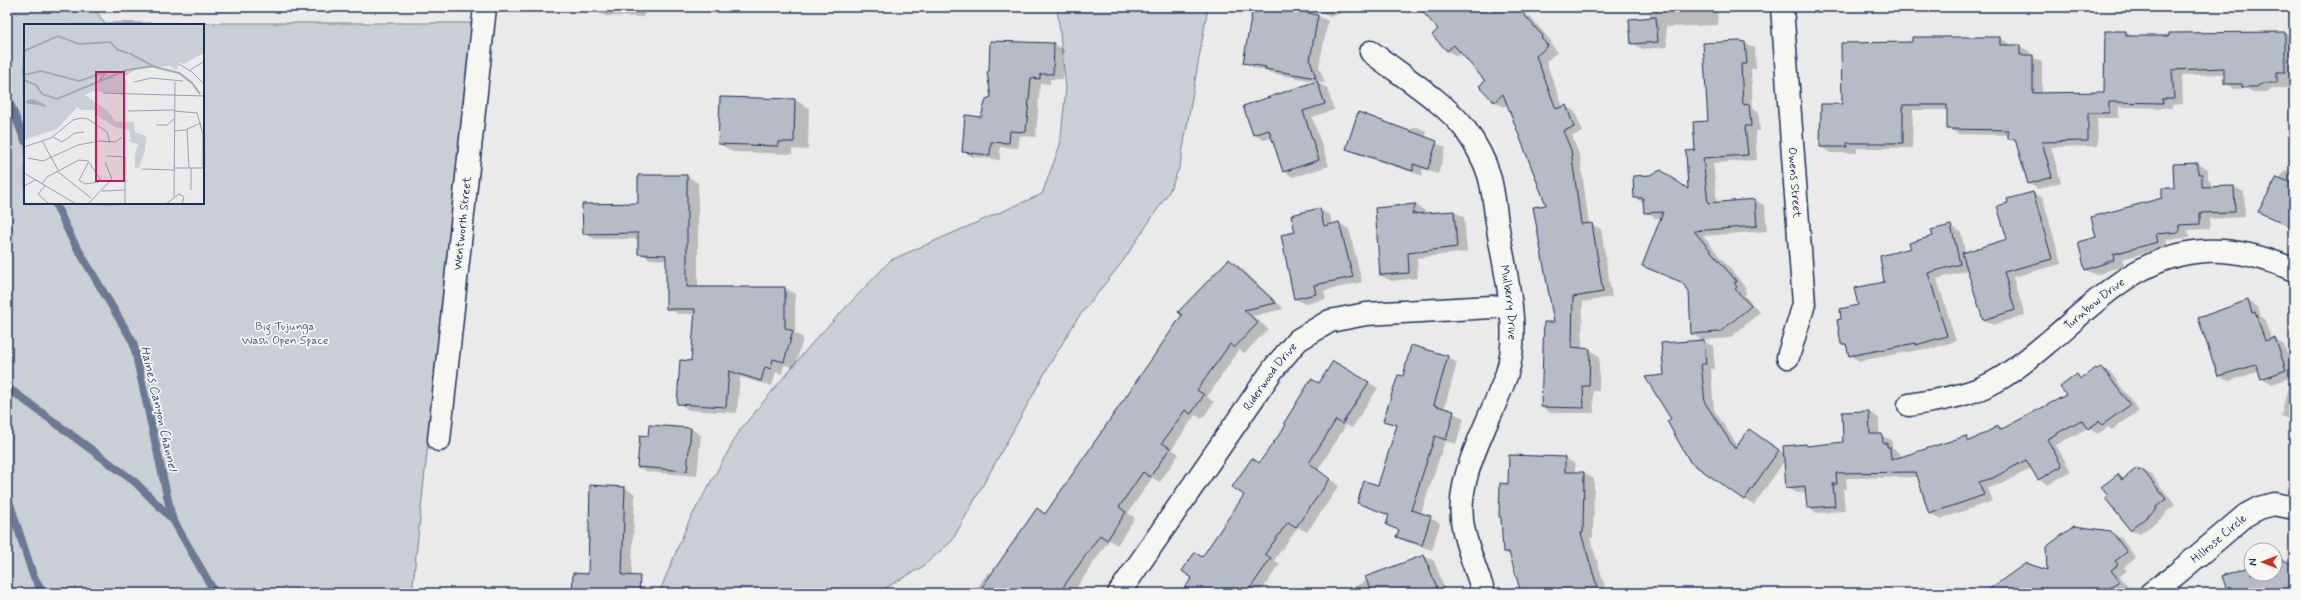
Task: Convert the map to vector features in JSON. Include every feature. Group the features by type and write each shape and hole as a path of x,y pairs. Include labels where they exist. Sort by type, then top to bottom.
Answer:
{"street":[{"name":"Wentworth Street","path":"439,440 485,7"},
{"name":"Owens Street","path":"1782,7 1804,304 1788,357"},
{"name":"Mulberry Drive","path":"1372,52 1450,112 1464,128 1477,148 1489,176 1510,306 1511,334 1507,373 1470,463 1465,481 1462,508 1463,531 1484,593"},
{"name":"Turnbow Drive","path":"1909,405 1958,396 1995,382 2022,364 2126,279 2148,266 2177,255 2213,250 2244,252 2266,258 2294,270"},
{"name":"Riderwood Drive","path":"1118,593 1274,368 1298,340 1330,321 1366,314 1510,306"},
{"name":"Hillrose Circle","path":"2150,593 2174,576 2246,515 2259,508 2274,504 2294,508"}],"green space":[{"name":"Big Tujunga Wash Open Space","path":"7,7 94,7 104,23 473,23 412,593 7,593"},
{"path":"1057,7 1208,7 1180,166 1169,192 1123,261 1077,319 1051,362 952,541 922,567 877,593 659,593 689,521 740,430 813,342 891,260 1042,194 1060,145 1066,88"}],"building":[{"path":"1253,7 1277,7 1318,15 1310,60 1316,78 1265,69 1266,67 1243,63"},
{"path":"1418,7 1517,7 1543,36 1541,38 1548,46 1536,56 1556,109 1566,105 1574,127 1563,131 1571,150 1581,224 1592,223 1603,292 1573,297 1572,347 1590,349 1589,386 1583,386 1584,408 1541,407 1544,322 1554,322 1533,207 1546,205 1503,94 1494,102 1479,86 1485,81 1454,45 1447,51 1432,35 1438,29"},
{"path":"1656,17 1658,42 1631,44 1629,19"},
{"path":"2105,31 2126,31 2126,36 2169,36 2169,33 2285,32 2285,72 2277,72 2277,83 2262,83 2257,87 2242,87 2242,84 2224,84 2224,68 2172,70 2174,99 2162,99 2163,103 2109,102 2109,113 2088,113 2088,141 2042,142 2052,177 2028,184 2015,139 2008,139 2008,130 1947,129 1947,105 1903,105 1903,143 1847,143 1847,147 1820,147 1821,104 1842,104 1841,43 1912,42 1912,37 2000,37 2000,45 2020,45 2020,55 2033,55 2033,93 2104,92"},
{"path":"990,41 1054,43 1053,74 1040,74 1040,79 1031,78 1026,132 1010,131 1009,143 991,142 990,155 962,152 965,115 981,117 986,99 991,97 987,72 989,71"},
{"path":"1745,42 1747,64 1741,64 1743,105 1749,104 1751,126 1745,126 1748,155 1703,158 1708,203 1755,199 1757,226 1694,231 1737,282 1734,283 1737,287 1735,289 1751,306 1720,332 1691,334 1689,291 1681,282 1642,266 1663,212 1644,213 1643,198 1634,198 1633,176 1650,175 1661,170 1688,189 1686,151 1695,150 1693,122 1708,121 1703,43"},
{"path":"1317,81 1325,104 1303,111 1319,160 1283,172 1269,130 1253,135 1243,106"},
{"path":"720,97 795,99 794,142 778,142 778,146 718,144"},
{"path":"1358,112 1437,141 1428,169 1413,164 1413,171 1346,149"},
{"path":"2198,163 2198,174 2202,174 2202,187 2234,186 2235,212 2200,213 2200,224 2179,225 2179,232 2156,234 2158,242 2113,254 2114,260 2085,270 2078,242 2096,237 2091,217 2162,198 2162,188 2174,188 2173,164"},
{"path":"638,175 687,175 687,287 785,287 785,328 793,331 784,362 773,359 771,369 765,367 761,381 729,371 726,407 677,404 680,360 691,361 695,309 666,309 666,255 638,254 638,233 583,234 582,204 638,203"},
{"path":"2277,177 2294,184 2294,228 2258,212"},
{"path":"2033,192 2052,259 2004,272 2015,310 1983,320 1962,253 2007,239 1997,206 2008,203 2007,199"},
{"path":"1416,204 1412,214 1454,211 1457,247 1408,253 1409,273 1380,275 1375,208"},
{"path":"1320,208 1324,226 1339,222 1353,277 1314,285 1316,294 1294,299 1281,235 1295,232 1291,215"},
{"path":"1951,225 1960,264 1928,273 1947,336 1916,345 1916,343 1849,356 1846,344 1841,344 1837,320 1841,319 1840,309 1858,305 1854,288 1884,282 1880,256 1911,248 1909,243 1933,236 1931,230"},
{"path":"1229,259 1276,303 1244,310 1258,323 1234,348 1230,344 1197,390 1204,395 1191,414 1185,410 1162,443 1170,448 1150,477 1143,472 1119,507 1126,512 1107,540 1100,535 1059,593 978,593 1037,508 1045,514 1182,315 1178,312"},
{"path":"2248,300 2252,313 2255,312 2265,341 2275,338 2286,370 2261,379 2256,365 2218,376 2198,318"},
{"path":"1704,340 1706,364 1701,364 1705,403 1735,449 1749,429 1779,450 1744,500 1690,462 1667,421 1671,419 1645,377 1664,375 1661,343"},
{"path":"1411,345 1448,356 1434,405 1454,411 1446,440 1435,436 1411,510 1431,516 1422,545 1396,537 1399,530 1386,525 1389,515 1357,503 1364,481 1378,485 1397,425 1383,421 1398,375 1403,376"},
{"path":"1333,361 1369,382 1342,424 1336,420 1309,463 1330,479 1296,527 1288,522 1265,554 1271,558 1247,593 1181,593 1192,578 1182,571 1195,552 1202,557 1244,495 1232,487 1252,458 1259,463 1286,425 1284,423 1311,379 1319,383"},
{"path":"2102,367 2130,405 2102,425 2099,421 2088,429 2081,420 2047,439 2062,466 2038,480 2026,460 1993,478 1979,482 1984,495 1929,514 1916,472 1836,473 1837,484 1833,484 1835,506 1807,508 1805,486 1786,488 1783,446 1806,444 1807,446 1843,442 1842,412 1869,411 1870,434 1882,434 1883,443 1887,443 1887,447 1890,447 1891,460 1966,436 1968,442 1998,426 2000,430 2066,395 2060,387 2077,374 2080,379 2096,368 2097,370"},
{"path":"649,425 691,428 687,471 637,467 640,435 648,436"},
{"path":"1509,455 1565,457 1565,472 1584,472 1583,533 1581,533 1599,593 1521,593 1509,552 1503,552 1501,517 1499,517 1500,483 1508,484"},
{"path":"2137,468 2139,471 2142,469 2166,499 2156,507 2157,509 2130,530 2105,498 2108,496 2101,487 2118,474 2122,480"},
{"path":"590,485 625,487 622,575 640,576 639,593 572,593 573,573 588,574"},
{"path":"2074,526 2111,531 2127,552 2115,561 2118,565 2111,570 2119,581 2103,593 1984,593 2026,563 2047,570 2046,547"},
{"path":"1424,555 1439,593 1372,593 1365,577"},
{"path":"2283,560 2294,565 2294,593 2228,593 2222,576 2243,569 2243,582 2283,582"}],"waterway":[{"name":"Haines Canyon Channel","path":"7,96 24,138"},
{"name":"Haines Canyon Channel","path":"55,204 72,239 133,342 172,518 215,593"},
{"name":"Haines Canyon Channel","path":"7,387 135,482 171,518"},
{"name":"Haines Canyon Channel","path":"7,495 33,575 43,593"}]}
